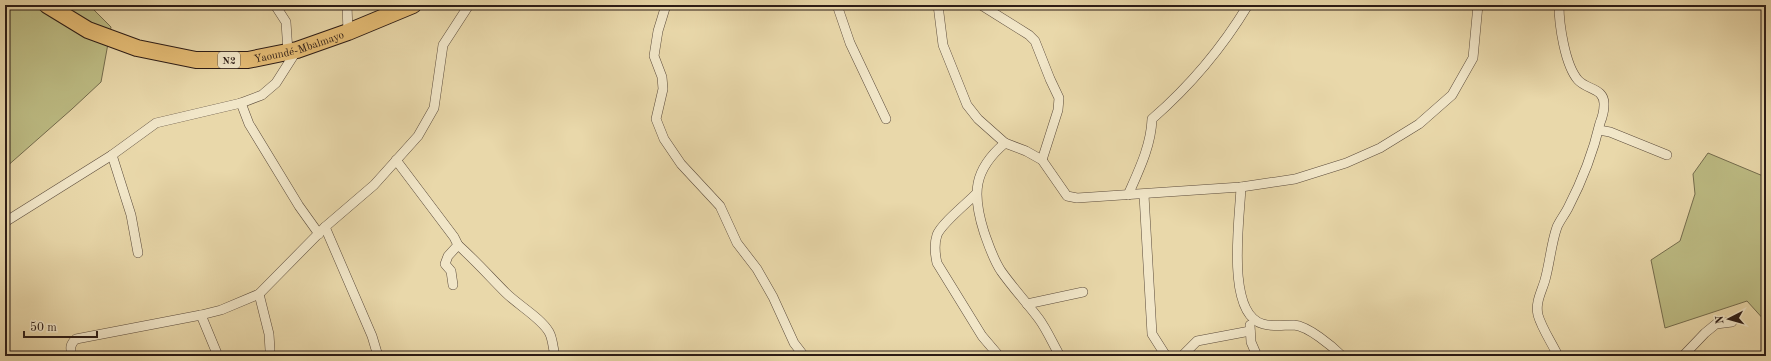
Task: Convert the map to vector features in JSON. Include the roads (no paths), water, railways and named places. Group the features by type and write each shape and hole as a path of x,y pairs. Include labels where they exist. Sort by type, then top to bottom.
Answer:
{"highway":[{"name":"Yaoundé-Mbalmayo","path":"47,5 88,30 137,48 196,60 248,60 293,51 348,32 413,5"}],"street":[{"path":"5,222 112,155 156,123 241,103 262,95 276,83 293,51 286,22 275,5"},
{"path":"347,5 348,32"},
{"path":"72,356 70,348 72,342 76,339 201,315 221,310 259,294 322,230 374,185 418,136 434,108 443,45 469,5"},
{"path":"666,5 658,31 654,56 662,77 663,88 656,119 664,138 681,164 720,206 737,243 757,269 773,297 794,343 804,356"},
{"path":"837,5 850,43 886,119"},
{"path":"938,5 943,45 955,79 967,105 978,120 1005,143 1026,151 1042,160 1067,196 1077,198 1144,195 1241,187 1295,179 1346,163 1380,148 1419,124 1452,95 1473,58 1478,5"},
{"path":"981,5 1030,35 1035,41 1059,98 1058,110 1042,160"},
{"path":"1128,195 1146,155 1152,131 1152,119 1176,98 1204,66 1231,33 1248,5"},
{"path":"1558,356 1538,314 1539,296 1545,281 1552,243 1558,225 1568,210 1584,176 1604,106 1604,98 1601,93 1595,89 1585,86 1578,80 1573,72 1565,50 1559,22 1559,5"},
{"path":"241,103 249,124 299,206 322,230 372,336 378,356"},
{"path":"1598,130 1610,132 1667,155"},
{"path":"1005,143 994,152 984,166 978,180 976,194 980,218 992,255 1001,271 1040,321 1060,356"},
{"path":"112,155 131,215 138,253"},
{"path":"396,160 454,237 458,245 516,303 539,320 549,333 555,356"},
{"path":"1241,187 1238,279 1242,300 1251,317 1262,324 1278,327 1295,325 1305,329 1342,356"},
{"path":"976,194 948,220 937,234 934,251 937,263 982,336 999,356"},
{"path":"1144,195 1152,334 1166,356"},
{"path":"453,285 452,272 445,264 448,256 458,245"},
{"path":"1027,304 1083,292"},
{"path":"259,294 269,334 270,350"},
{"path":"201,315 218,356"},
{"path":"1251,317 1251,342 1257,356"},
{"path":"1684,356 1705,333 1716,324 1732,322"},
{"path":"1182,356 1197,341 1250,331"}]}
